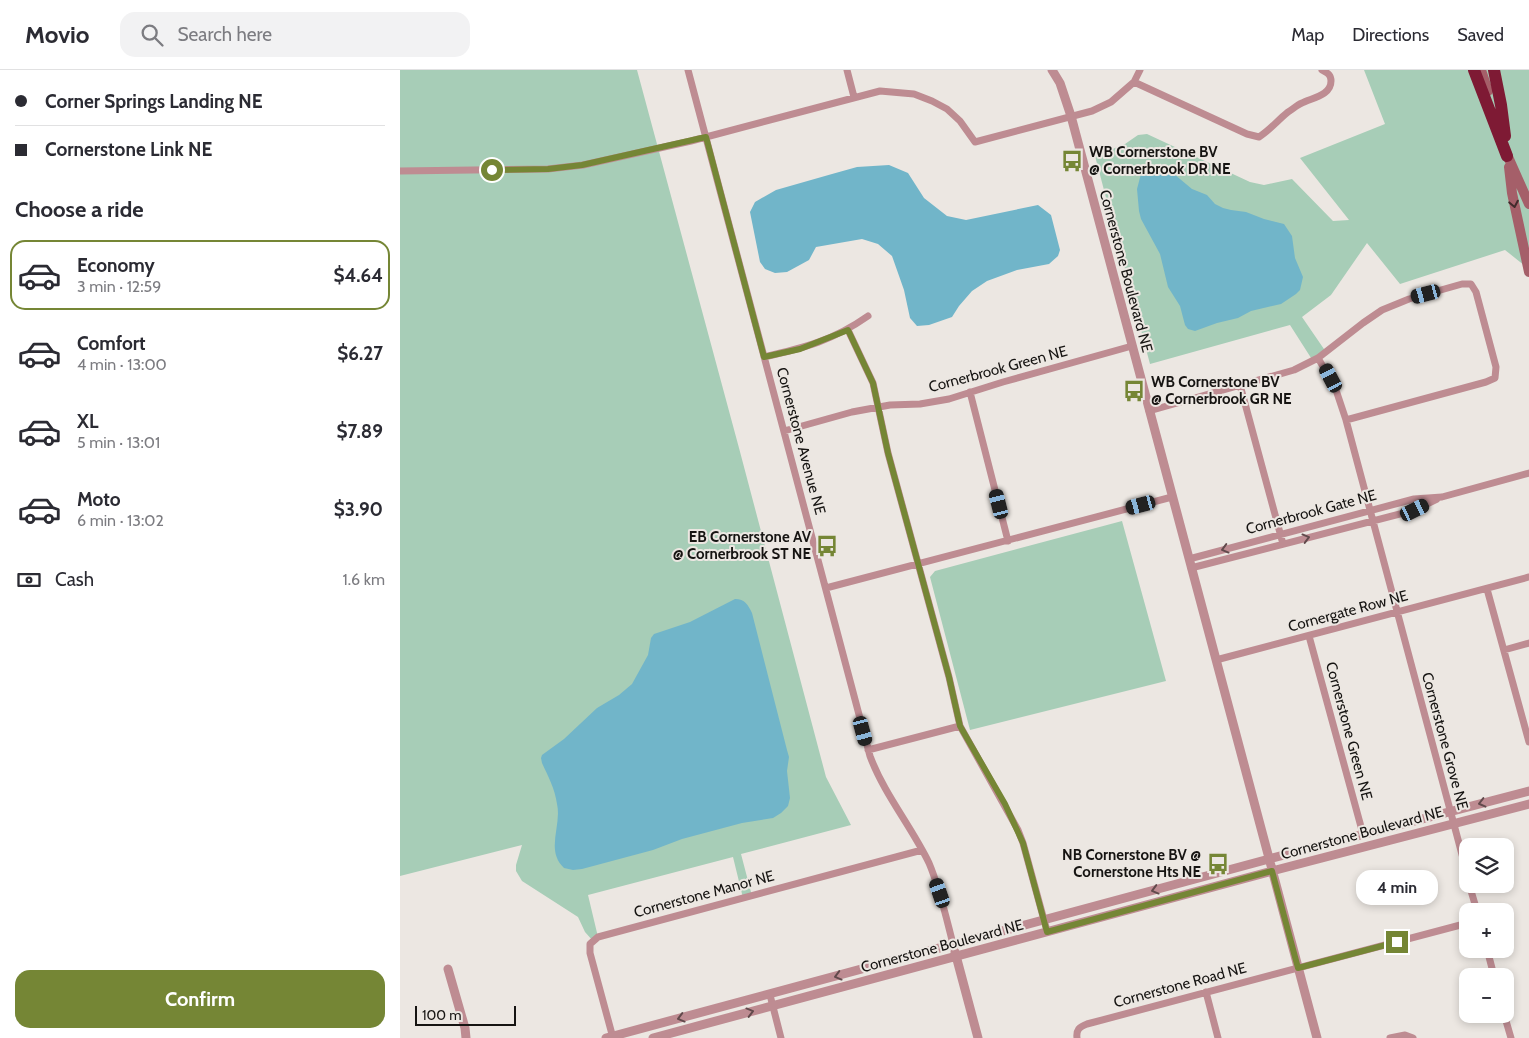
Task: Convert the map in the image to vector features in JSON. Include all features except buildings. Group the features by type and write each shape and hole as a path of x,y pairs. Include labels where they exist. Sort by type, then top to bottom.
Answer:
{"highway":[{"path":"1474,70 1507,156"},
{"path":"1494,70 1501,105 1507,156"}],"main road":[{"path":"1481,70 1507,156 1529,204"},
{"path":"1507,156 1512,193 1529,272"}],"street":[{"name":"Cornerstone Avenue NE","path":"688,70 868,750 880,780 922,850 940,893 978,1038"},
{"path":"847,70 854,96"},
{"name":"Cornerstone Boulevard NE","path":"1052,70 1060,83 1071,116 1269,859"},
{"path":"400,170 548,169 582,165 706,137 854,96 880,91 914,94 932,101 947,109 970,132 976,142 1092,111 1111,102 1134,82 1140,70"},
{"path":"1134,82 1247,134 1259,137 1302,102 1324,93 1330,87 1331,78 1329,74 1322,70"},
{"path":"1149,411 1287,372 1318,358 1363,323 1391,305 1462,284 1471,284 1474,287 1496,367 1495,378 1346,420"},
{"path":"764,357 800,349 848,330 868,316"},
{"path":"848,330 873,383 888,453 949,677 960,726 1018,830 1047,932"},
{"name":"Cornerbrook Green NE","path":"784,431 852,412 890,405 934,402 1132,346"},
{"name":"Cornerstone Grove NE","path":"1318,358 1336,387 1346,420 1459,845"},
{"path":"1240,385 1282,544"},
{"path":"970,392 1008,541"},
{"name":"Cornerbrook Gate NE","path":"1190,563 1280,534 1371,515 1415,510 1442,497 1529,473"},
{"path":"826,588 1172,497"},
{"name":"Cornerbrook Gate NE","path":"1190,563 1282,544 1414,499 1442,497"},
{"name":"Cornergate Row NE","path":"1216,660 1529,577"},
{"path":"1487,589 1529,739"},
{"name":"Cornerstone Green NE","path":"1309,636 1363,834"},
{"path":"1504,650 1529,643"},
{"path":"868,750 960,726"},
{"name":"Cornerstone Boulevard NE","path":"610,1037 1529,790"},
{"name":"Cornerstone Boulevard NE","path":"653,1038 1272,871 1529,804"},
{"name":"Cornerstone Manor NE","path":"610,1037 590,953 590,944 598,937 922,850"},
{"path":"1269,859 1317,1038"},
{"name":"Cornerstone Road NE","path":"1077,1038 1078,1028 1087,1024 1459,925"},
{"path":"448,970 466,1038"},
{"path":"1206,992 1218,1038"},
{"path":"770,994 781,1038"},
{"path":"1507,1023 1511,1038"},
{"path":"464,1028 472,1038"},
{"path":"1390,1038 1405,1035 1412,1038"}],"green space":[{"path":"400,70 637,70 826,777 851,825 741,854 752,896 743,898 733,857 588,895 598,937 593,941 585,932 578,917 522,881 516,871 516,865 522,845 400,876"},
{"path":"1364,70 1529,70 1529,269 1505,250 1400,284 1367,243 1331,295 1302,317 1326,352 1313,361 1290,325 1150,364 1095,156 1125,144 1138,135 1147,134 1250,182 1264,185 1292,179 1333,221 1349,220 1300,158 1385,124"},
{"path":"1122,521 1166,681 970,730 930,577 935,571"}],"water":[{"path":"889,165 908,173 924,198 947,216 966,220 1038,205 1051,215 1060,250 1058,256 1049,264 1017,270 987,281 972,291 952,317 929,325 917,326 910,318 904,290 892,256 878,244 862,239 816,247 809,260 787,272 775,273 765,269 760,262 750,212 755,202 776,190 857,167"},
{"path":"1154,166 1168,169 1192,189 1207,195 1215,204 1223,208 1246,212 1284,224 1292,236 1295,258 1303,277 1300,290 1281,304 1251,311 1238,318 1195,331 1188,329 1185,325 1180,306 1168,287 1160,254 1141,219 1139,211 1137,189 1142,170"},
{"path":"735,599 744,601 752,613 789,757 787,771 790,798 788,806 773,818 742,823 682,839 653,850 582,869 564,868 558,861 555,846 558,821 556,798 542,763 542,755 564,739 597,708 619,695 632,684 648,655 651,638 654,634 690,622"}],"place":[{"name":"WB Cornerstone BV @ Cornerbrook DR NE","path":"1072,161"},
{"name":"WB Cornerstone BV @ Cornerbrook GR NE","path":"1134,391"},
{"name":"EB Cornerstone AV @ Cornerbrook ST NE","path":"827,546"},
{"name":"NB Cornerstone BV @ Cornerstone Hts NE","path":"1218,864"}],"route":[{"path":"492,170 548,169 582,165 706,137 764,357 818,344 848,330 873,383 888,453 949,677 960,726 1018,830 1047,932 1272,871 1298,968 1397,942"}]}
